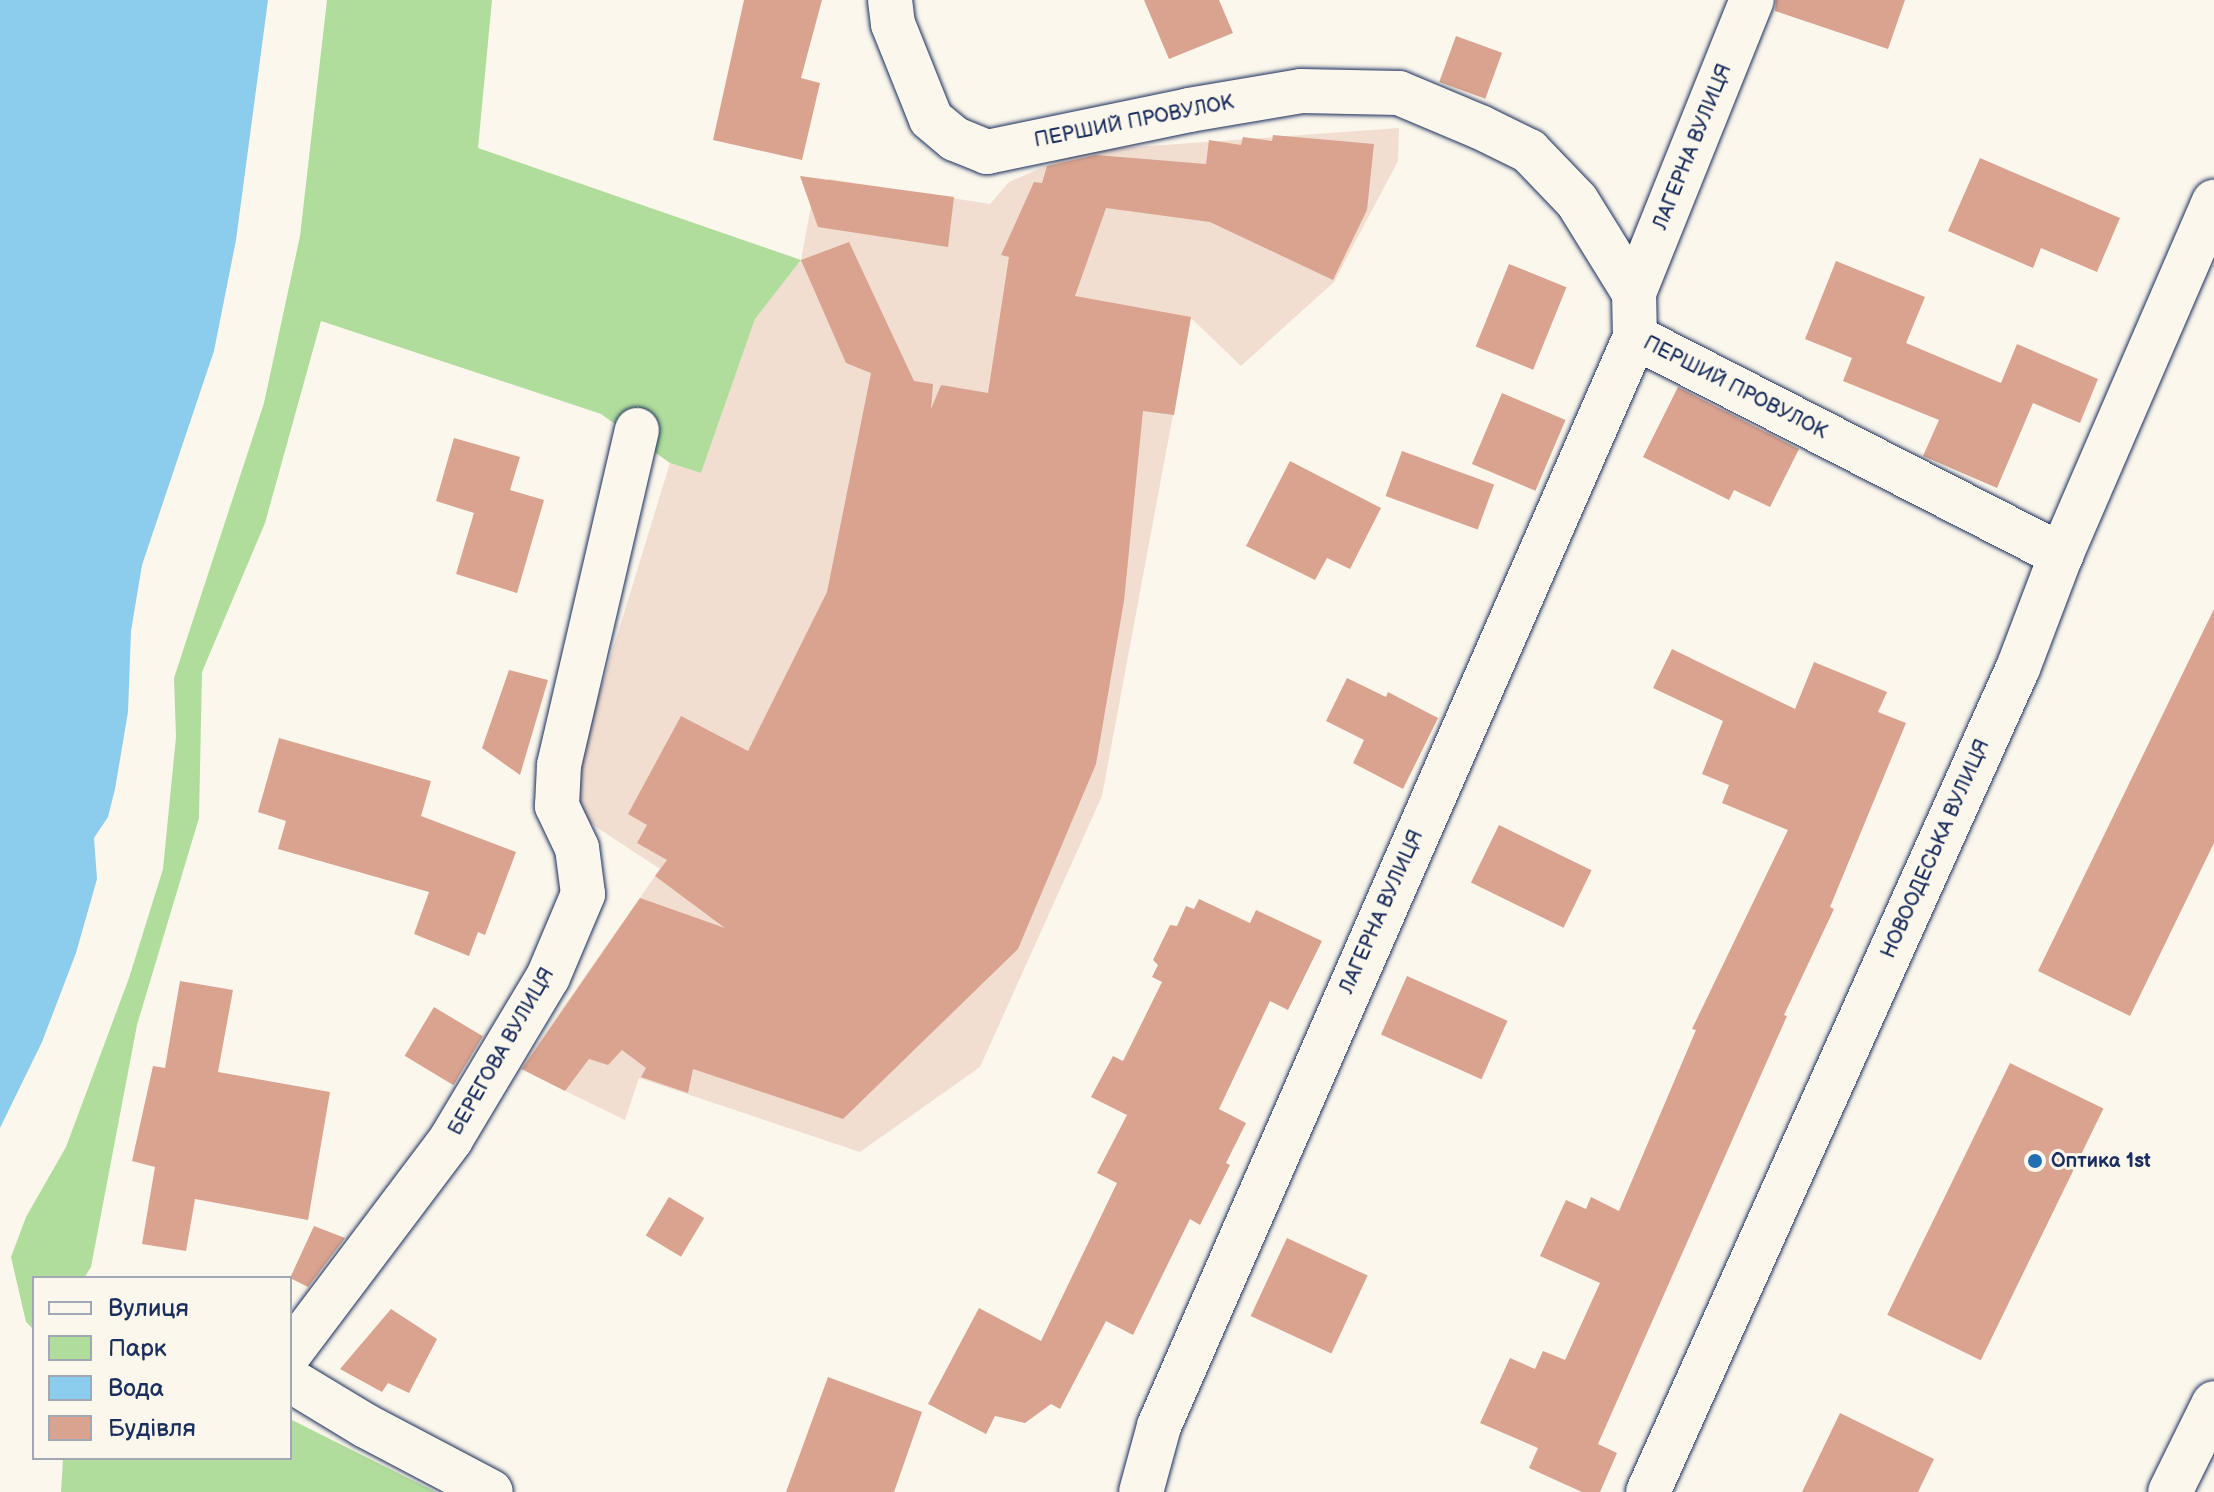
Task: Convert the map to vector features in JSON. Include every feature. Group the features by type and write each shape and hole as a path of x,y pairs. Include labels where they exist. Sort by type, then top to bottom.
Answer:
{"main road":[{"name":"ПЕРШИЙ ПРОВУЛОК","path":"890,0 893,24 931,119 955,139 987,152 1189,110 1301,91 1399,93 1529,151 1577,201 1634,293 1635,337 2061,555"},
{"name":"ЛАГЕРНА ВУЛИЦЯ","path":"1634,293 1752,0"},
{"name":"НОВООДЕСЬКА ВУЛИЦЯ","path":"1648,1492 2018,668 2061,555 2214,202"},
{"name":"ЛАГЕРНА ВУЛИЦЯ","path":"1141,1492 1159,1426 1635,337"},
{"name":"БЕРЕГОВА ВУЛИЦЯ","path":"292,1350 451,1139 548,977 583,894 577,848 557,806 559,765 637,430"},
{"path":"292,1381 366,1426 491,1492"},
{"path":"2170,1492 2214,1403"}],"shaded area":[{"path":"1399,128 1398,161 1334,282 1241,366 1191,318 1102,796 980,1067 860,1152 639,1078 625,1120 520,1069 660,869 578,815 572,783 670,463 701,473 755,319 801,260 811,206 829,179 990,204 1009,182 1080,151"}],"green space":[{"path":"327,0 492,0 478,148 801,260 755,319 701,473 670,463 601,414 321,321 265,523 202,672 199,818 137,1025 91,1267 85,1276 32,1276 32,1328 26,1322 11,1257 26,1217 66,1147 129,978 163,869 176,737 174,678 264,403 300,236"},
{"path":"292,1420 436,1492 61,1492 63,1460 292,1460"}],"water":[{"path":"0,0 268,0 236,240 214,351 142,565 131,631 128,712 115,789 108,817 94,838 97,879 76,953 42,1042 0,1128"}],"building":[{"path":"744,0 822,0 801,78 820,83 802,160 713,140"},
{"path":"1144,0 1219,0 1233,33 1169,59"},
{"path":"1776,0 1905,0 1888,49 1775,11"},
{"path":"1456,36 1502,53 1485,99 1439,82"},
{"path":"1273,135 1374,144 1367,210 1333,280 1210,222 1106,208 1075,296 1191,317 1174,415 1143,411 1124,601 1096,764 1018,949 843,1119 693,1069 688,1093 641,1077 646,1068 622,1050 608,1065 589,1059 565,1091 522,1069 640,898 725,928 655,876 667,860 637,843 647,825 628,814 681,716 748,751 827,592 871,373 846,363 801,260 849,242 914,381 933,384 931,409 941,385 988,393 1009,257 1001,255 1034,182 1042,183 1047,166 1096,155 1206,164 1209,140 1241,145 1243,137 1272,141"},
{"path":"1980,158 2120,218 2097,272 2041,248 2033,268 1948,231"},
{"path":"800,176 954,197 948,247 818,227"},
{"path":"1836,261 1925,297 1906,343 2001,383 2017,344 2098,379 2080,423 2033,403 1997,488 1923,456 1939,420 1843,381 1852,358 1805,339"},
{"path":"1509,264 1566,287 1533,370 1476,347"},
{"path":"1678,387 1799,449 1770,507 1734,490 1729,500 1643,457"},
{"path":"1502,393 1566,420 1535,491 1472,464"},
{"path":"454,438 520,457 510,490 544,500 517,593 456,574 474,513 436,501"},
{"path":"1402,451 1494,485 1478,530 1386,496"},
{"path":"1290,461 1381,508 1350,569 1327,558 1315,580 1246,546"},
{"path":"2214,609 2214,843 2130,1016 2038,971"},
{"path":"1672,649 1795,709 1814,662 1887,692 1878,712 1906,723 1830,907 1834,909 1784,1015 1787,1016 1598,1444 1617,1453 1600,1492 1582,1492 1529,1468 1538,1448 1480,1423 1510,1358 1535,1369 1543,1351 1565,1360 1600,1283 1540,1256 1566,1200 1586,1209 1591,1197 1619,1211 1696,1030 1692,1029 1788,830 1722,803 1729,785 1702,774 1723,721 1653,688"},
{"path":"509,670 548,680 520,775 482,748"},
{"path":"1347,678 1386,697 1388,692 1438,718 1403,789 1353,763 1364,740 1326,721"},
{"path":"279,738 431,781 421,816 516,852 485,935 478,932 469,956 414,934 429,892 278,849 286,821 258,812"},
{"path":"1499,825 1592,870 1564,928 1471,883"},
{"path":"1199,899 1250,923 1256,910 1322,941 1288,1010 1270,1001 1219,1109 1246,1123 1226,1163 1230,1165 1200,1225 1190,1219 1133,1335 1106,1321 1060,1409 1051,1404 1025,1423 995,1416 986,1434 928,1404 979,1308 1041,1341 1117,1183 1097,1173 1127,1115 1091,1097 1113,1056 1123,1061 1162,982 1152,977 1158,965 1153,960 1170,925 1177,926 1186,906 1194,909"},
{"path":"1407,976 1507,1021 1481,1079 1381,1034"},
{"path":"180,981 233,990 218,1072 330,1092 308,1220 195,1199 186,1251 142,1244 155,1167 132,1161 153,1066 165,1068"},
{"path":"434,1007 483,1036 454,1085 405,1056"},
{"path":"2010,1063 2103,1109 1981,1360 1887,1315"},
{"path":"669,1197 704,1218 681,1257 646,1236"},
{"path":"314,1226 345,1238 308,1287 291,1276"},
{"path":"1287,1238 1368,1276 1331,1354 1251,1316"},
{"path":"391,1309 437,1339 409,1393 388,1383 382,1392 340,1369"},
{"path":"828,1377 922,1412 894,1492 786,1492"},
{"path":"1840,1413 1934,1459 1918,1492 1802,1492"}],"place":[{"name":"Оптика 1st","path":"2035,1161"}]}
